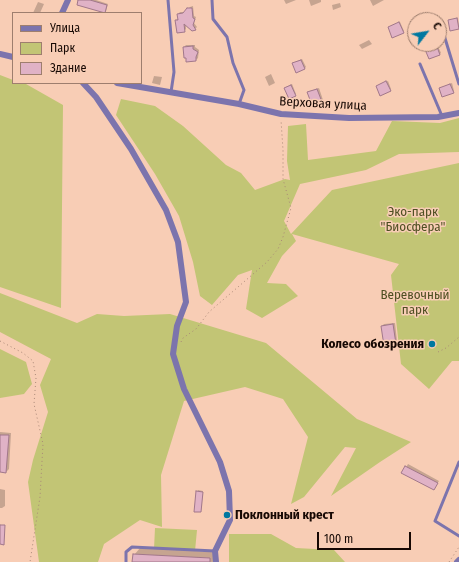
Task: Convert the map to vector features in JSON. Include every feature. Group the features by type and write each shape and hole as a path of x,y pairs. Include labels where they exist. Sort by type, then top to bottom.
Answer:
{"street":[{"path":"62,12 68,0"},
{"path":"0,54 12,57"},
{"path":"84,84 96,97 131,149 166,210 178,242 186,302 177,326 173,354 184,389 220,462 229,490 230,520 215,551 216,562"},
{"name":"Верховая улица","path":"123,84 239,104 281,114 349,118 442,116 459,112"}],"lane":[{"path":"168,0 174,72 171,92"},
{"path":"212,0 213,19 227,37 233,63 244,90 239,104"},
{"path":"447,45 459,84"},
{"path":"420,64 442,116"},
{"path":"459,462 435,521 459,536"},
{"path":"126,562 126,552 132,547 215,551"}],"path":[{"path":"180,344 183,338 196,329 210,312 267,262 278,249 291,208 283,178 281,114"},
{"path":"438,352 446,348 459,337"},
{"path":"0,341 23,353 33,361 36,378 34,404 43,444 40,497 30,562"},
{"path":"449,562 459,547"}],"green space":[{"path":"0,75 12,80 12,84 26,84 63,105 61,308 0,287"},
{"path":"121,99 155,106 183,126 226,165 241,173 255,190 285,179 290,180 287,161 288,126 306,124 308,160 376,151 392,121 440,123 459,118 459,152 399,154 366,170 300,184 284,221 291,234 332,190 459,163 459,361 452,361 429,389 401,364 391,275 399,264 292,234 296,241 282,256 267,283 286,284 298,296 262,318 246,309 252,270 238,275 212,305 200,296 193,262 179,216 155,174 116,115"},
{"path":"0,293 77,323 97,314 124,316 170,314 266,343 357,419 411,442 331,496 356,448 345,447 304,497 291,504 308,437 283,399 245,387 184,401 161,475 162,527 140,520 104,544 98,562 39,562 28,482 33,460 48,412 40,385 51,359 0,332"},
{"path":"0,349 26,362 32,384 24,394 0,398"},
{"path":"155,528 197,530 195,551 154,549"},
{"path":"229,534 271,534 296,548 334,550 345,562 229,562"}],"building":[{"path":"78,0 90,0 107,5 105,12 102,12 77,5"},
{"path":"187,8 192,8 193,18 195,19 193,25 196,30 192,31 184,24 185,32 177,33 175,20 178,20 177,14 183,13"},
{"path":"457,18 459,29 450,31 448,20"},
{"path":"399,22 404,33 392,38 388,27"},
{"path":"193,46 193,49 198,52 196,61 186,62 183,47"},
{"path":"426,52 439,52 440,55 429,59"},
{"path":"301,60 305,69 296,73 292,63"},
{"path":"386,81 391,91 380,96 376,86"},
{"path":"450,84 454,93 442,97 439,88"},
{"path":"291,85 296,96 289,99 284,88"},
{"path":"317,89 322,102 312,105 307,92"},
{"path":"393,324 396,344 384,346 381,326"},
{"path":"0,435 9,435 6,473 0,472"},
{"path":"405,466 438,483 434,490 401,473"},
{"path":"196,491 203,492 201,512 194,512"},
{"path":"0,525 5,525 4,545 0,544"},
{"path":"133,554 210,558 210,562 132,562"}],"place":[{"name":"Колесо обозрения","path":"432,344"},
{"name":"Поклонный крест","path":"227,515"}],"park label":[{"name":"Эко-парк \"Биосфера\"","path":"413,220"},
{"name":"Веревочный парк","path":"415,302"}]}
